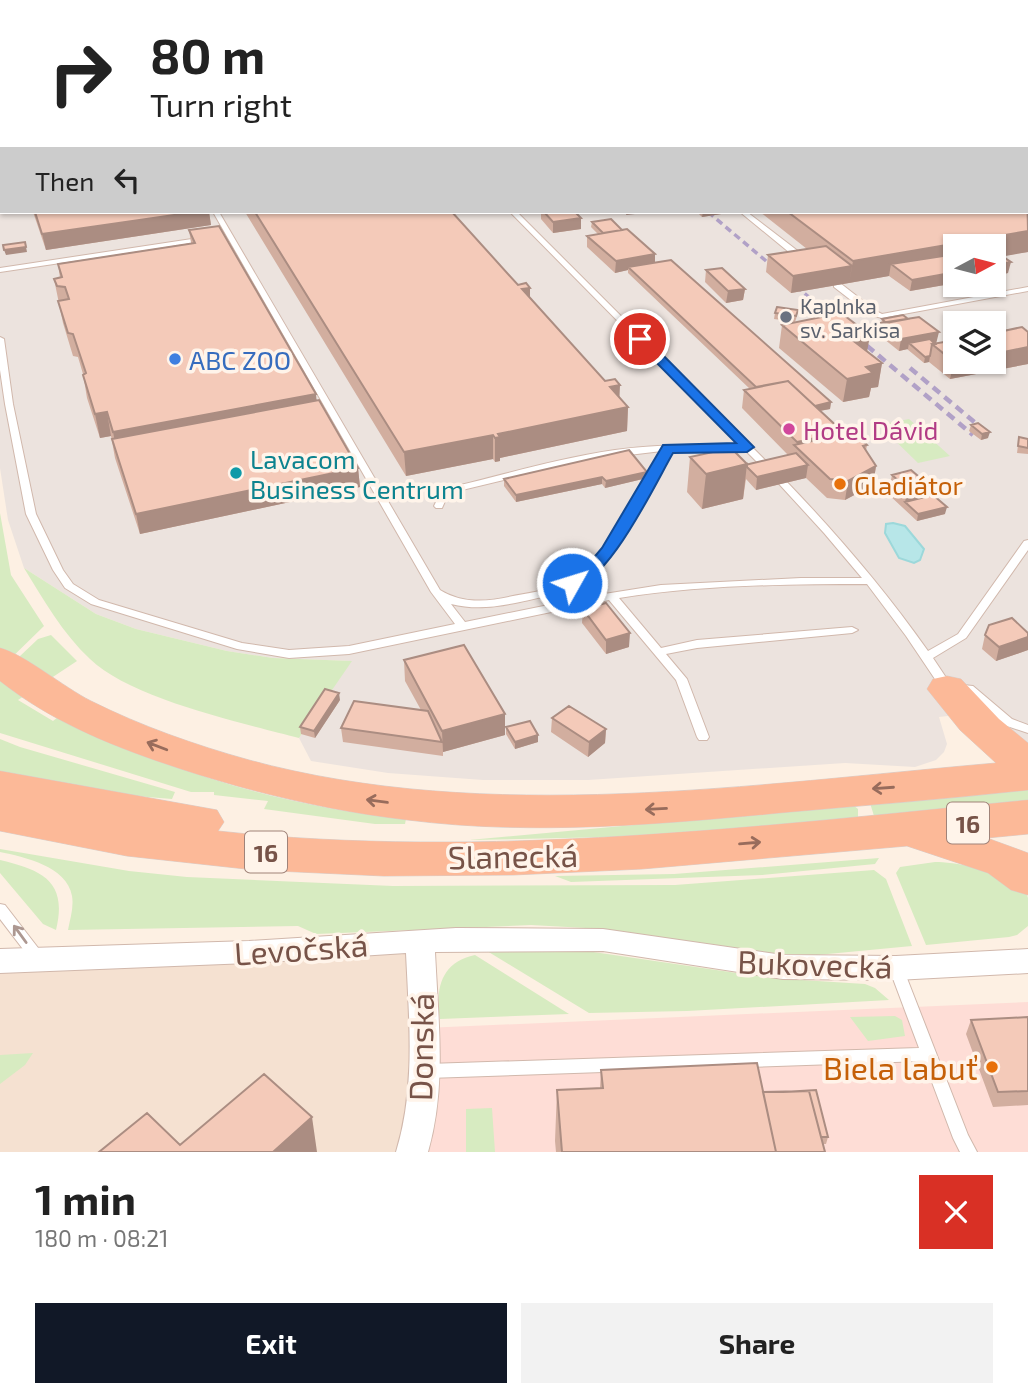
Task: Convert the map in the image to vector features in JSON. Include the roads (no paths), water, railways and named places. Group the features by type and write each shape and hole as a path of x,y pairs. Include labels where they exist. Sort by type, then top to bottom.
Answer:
{"highway":[{"name":"16","path":"0,661 57,701 122,732 192,759 299,788 408,806 543,812"},
{"path":"937,672 987,736 1028,762"},
{"path":"937,672 965,742 964,762 951,783"},
{"name":"Slanecká","path":"543,812 669,808 1028,775"},
{"path":"0,787 155,816 319,831 463,831 543,812"},
{"name":"Slanecká","path":"0,815 144,841 253,852 396,857 535,857 715,846 1028,817"},
{"path":"907,829 994,857 1028,877"}],"street":[{"name":"Levočská","path":"0,961 249,952 420,941 603,940"},
{"name":"Bukovecká","path":"603,940 783,967 897,968 1028,961"},
{"name":"Donská","path":"412,1152 421,1108 423,1071 420,941"}],"lane":[{"path":"217,214 436,592 463,628"},
{"path":"515,214 771,471"},
{"path":"746,214 811,264"},
{"path":"0,271 208,238"},
{"path":"837,285 873,313 882,316 1028,289"},
{"path":"0,339 9,404 32,514 58,570 69,586 95,602 241,646 289,654 349,650 661,588 801,581 870,581"},
{"path":"439,506 442,498 455,489 585,458 637,449 747,447"},
{"path":"436,592 462,605 494,604 558,590 586,576 609,550 668,448"},
{"path":"783,483 827,528 937,672 970,690 1008,722 1028,729"},
{"path":"937,672 1028,543"},
{"path":"612,596 681,679 703,737"},
{"path":"659,652 697,644 852,630"},
{"path":"0,909 39,960"},
{"path":"897,968 928,1055 969,1152"},
{"path":"423,1071 928,1055"}],"water":[{"path":"886,524 905,526 924,549 920,560 914,563 899,558 885,533"}],"railway":[{"path":"710,214 823,309"},
{"path":"821,307 973,435"},
{"path":"910,368 985,431"}],"place":[{"name":"Kaplnka sv. Sarkisa","path":"786,317"},
{"name":"ABC ZOO","path":"175,359"},
{"name":"Hotel Dávid","path":"789,429"},
{"name":"Lavacom Business Centrum","path":"236,473"},
{"name":"Gladiátor","path":"840,484"},
{"name":"Biela labuť","path":"992,1067"}]}
